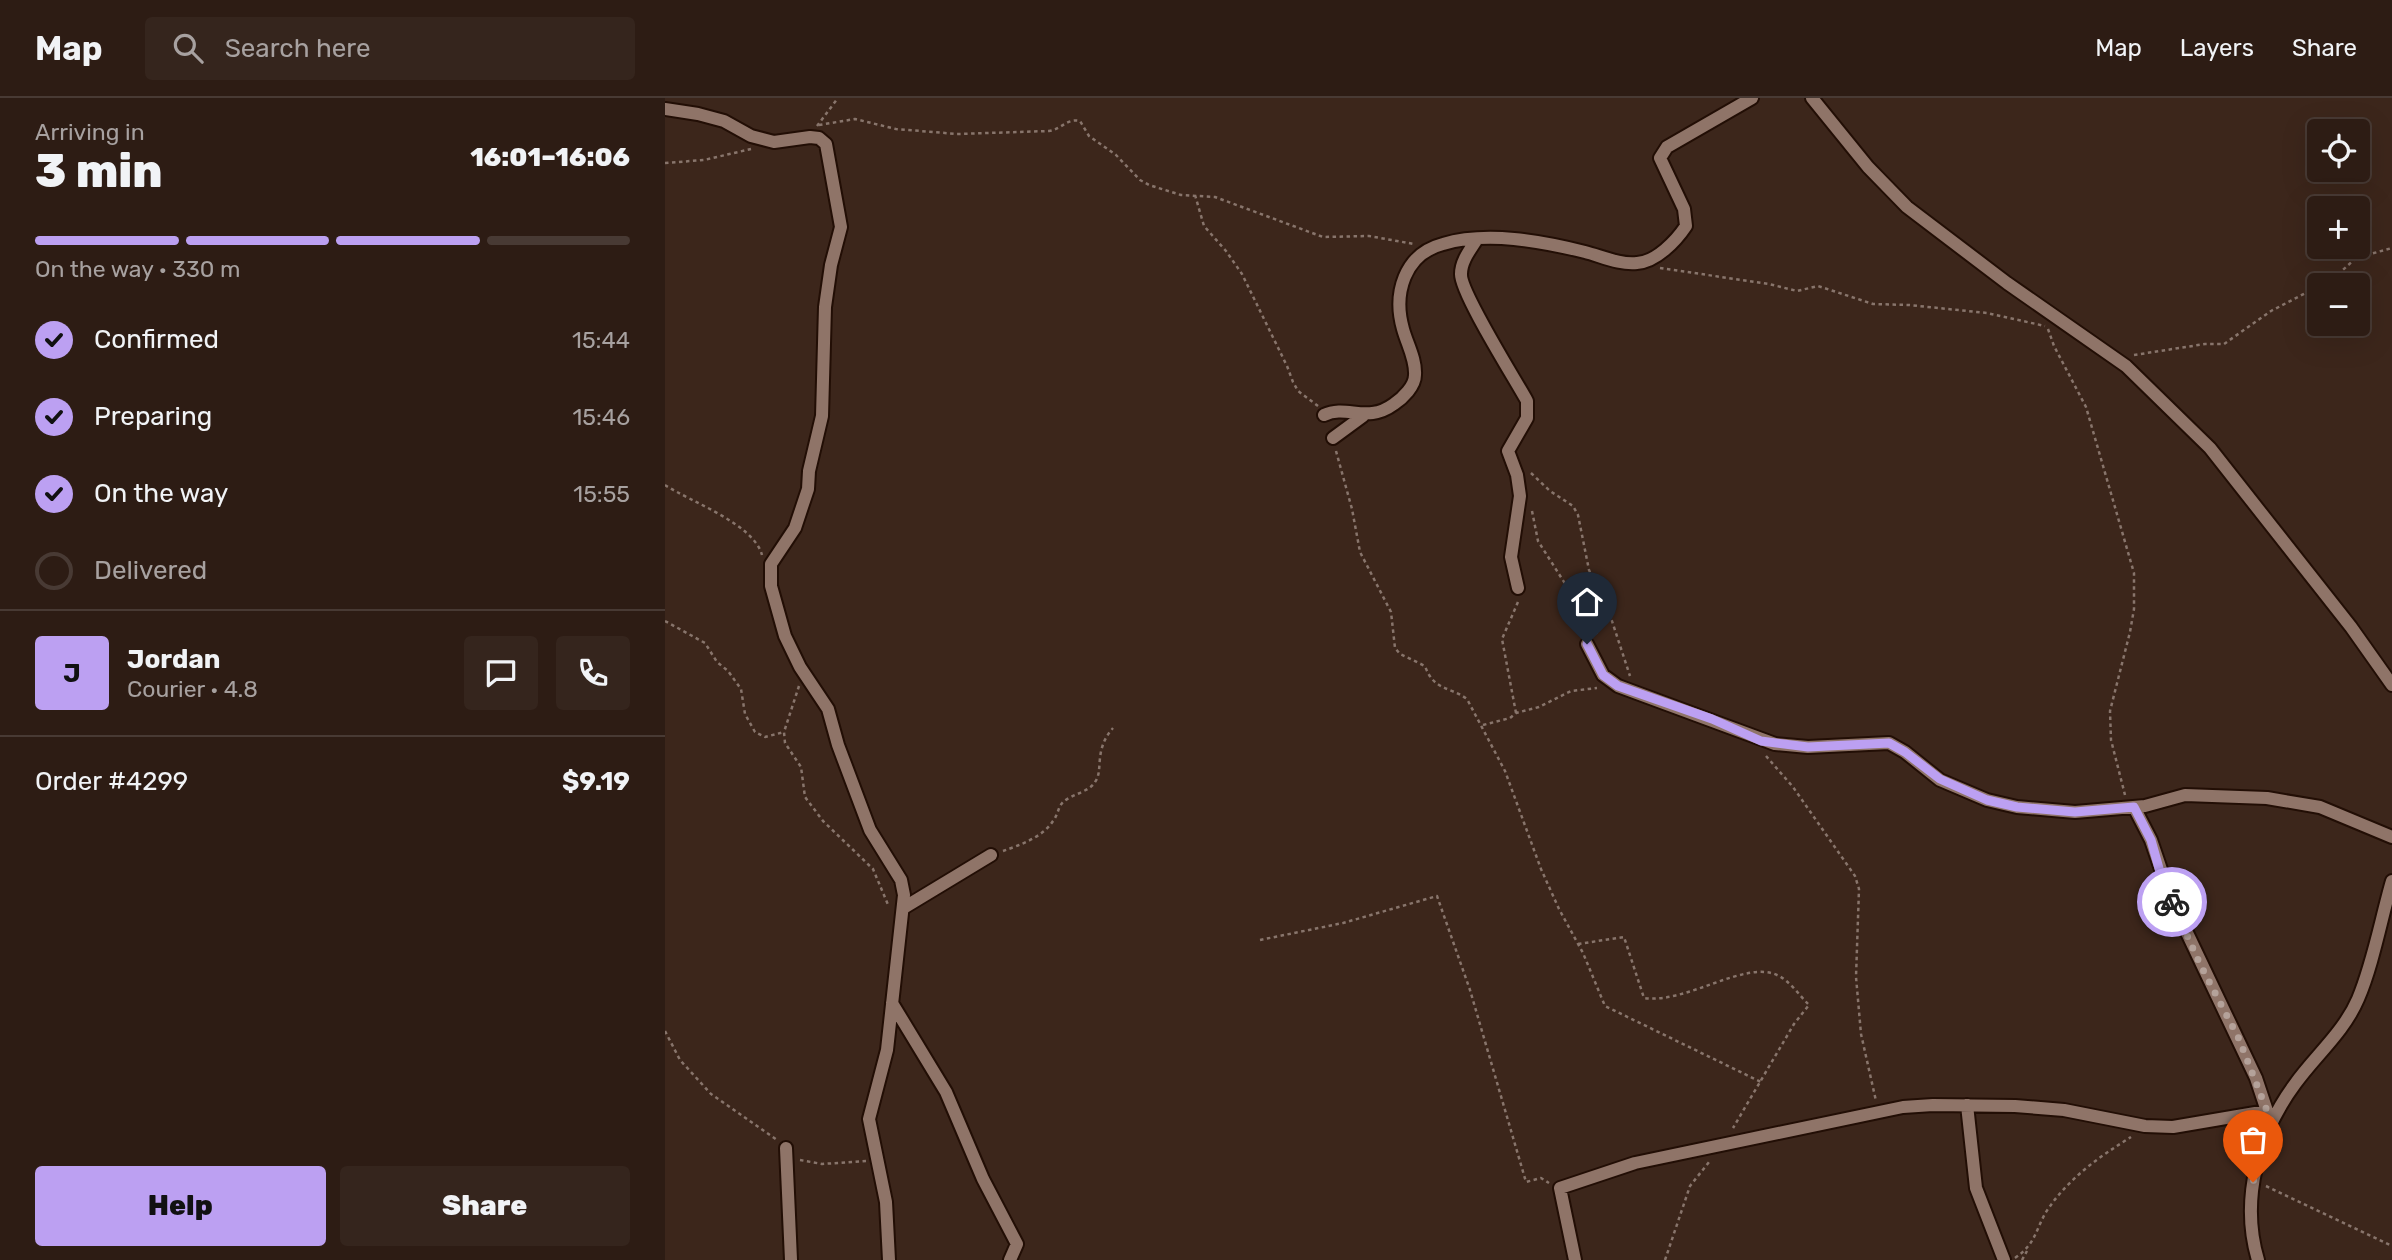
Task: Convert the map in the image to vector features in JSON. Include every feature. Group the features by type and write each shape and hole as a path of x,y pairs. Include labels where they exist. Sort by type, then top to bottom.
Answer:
{"street":[{"path":"1333,438 1363,416 1395,404 1412,385 1416,377 1415,364 1402,328 1399,290 1406,272 1431,247 1477,239 1506,239 1637,263 1651,259 1678,238 1686,226 1684,209 1660,158 1667,146 1752,98"},
{"path":"1812,98 1868,167 1907,207 2007,284 2119,362 2210,448 2291,548 2392,685"},
{"path":"665,109 711,117 751,136 774,142 810,137 819,138 826,145 841,227 826,297 822,416 809,471 809,489 795,528 771,564 770,574 774,603 785,636 828,709 838,746 876,843 901,880 905,907 900,925 887,1050 869,1119 886,1202 889,1260"},
{"path":"1477,239 1465,257 1461,275 1469,298 1527,401 1527,418 1508,452 1517,475 1520,496 1511,557 1517,588"},
{"path":"1324,415 1333,411 1363,416"},
{"path":"1593,640 1603,675 1618,686 1775,744 1808,747 1889,743 1951,785 1987,800 2017,807 2075,812 2133,807 2193,795 2267,798 2320,807 2392,837"},
{"path":"2133,807 2151,840 2166,889 2200,964 2239,1039 2269,1116"},
{"path":"905,907 991,855"},
{"path":"2258,1260 2249,1218 2253,1182 2269,1116 2343,1025 2358,999 2392,881"},
{"path":"892,1003 946,1092 983,1178 1017,1244 1010,1260"},
{"path":"1575,1260 1560,1188 1635,1163 1725,1143 1878,1112 1933,1105 2064,1110 2173,1127 2269,1116"},
{"path":"1966,1105 1976,1188 2004,1260"},
{"path":"786,1148 791,1260"}],"path":[{"path":"797,139 817,126 838,98"},
{"path":"817,126 855,119 896,129 957,134 1057,130 1068,121 1080,121 1089,136 1117,155 1140,180 1181,195 1229,201 1323,237 1369,236 1431,247"},
{"path":"665,163 737,154 774,142"},
{"path":"1195,195 1204,226 1232,258 1249,287 1298,391 1314,402 1324,415"},
{"path":"2340,273 2356,258 2392,248"},
{"path":"1637,263 1797,291 1818,286 1873,304 1987,313 2047,327"},
{"path":"2119,362 2131,355 2205,344 2224,344 2271,311 2307,292"},
{"path":"2045,309 2047,327 2054,346 2086,407 2134,573 2134,609 2113,695 2110,725 2123,788 2133,807"},
{"path":"1333,438 1352,509 1360,552 1391,612 1395,648 1400,654 1425,666 1430,679 1449,692 1467,699 1483,725 1512,788 1546,879 1605,1006 1761,1082"},
{"path":"1526,467 1539,482 1573,506 1578,515 1589,570 1611,618 1636,692"},
{"path":"665,485 707,506 757,541 770,574"},
{"path":"1520,496 1527,499 1531,506 1538,541 1593,640"},
{"path":"1516,712 1501,639 1518,602 1517,588"},
{"path":"665,621 705,643 717,662 728,671 741,688 745,714 755,732 765,737 784,732"},
{"path":"805,673 784,732 785,743 801,767 805,797 823,821 873,869 900,925"},
{"path":"1483,725 1510,718 1516,712 1539,707 1571,691 1618,686"},
{"path":"991,855 1022,846 1053,822 1061,804 1095,784 1099,751 1103,739 1112,728"},
{"path":"1763,753 1793,788 1855,876 1859,889 1856,977 1861,1034 1878,1112"},
{"path":"1260,940 1343,923 1437,896 1470,990 1526,1182 1541,1178 1560,1188"},
{"path":"1578,944 1625,938 1644,999 1659,1000 1692,993 1759,970 1780,976 1809,1005 1794,1024 1725,1143 1690,1186 1665,1260"},
{"path":"665,1031 680,1060 711,1094 800,1160 822,1164 860,1161 876,1163"},
{"path":"2022,1260 2047,1211 2067,1184 2095,1159 2131,1137 2161,1126"},
{"path":"2253,1182 2279,1191 2392,1246"},
{"path":"2013,1260 2029,1248"}],"way so far":[{"path":"2172,902 2239,1039 2271,1121 2253,1182"}],"route":[{"path":"1587,644 1603,675 1618,686 1712,719 1761,741 1808,747 1889,743 1940,779 1963,791 2017,807 2075,812 2134,807 2151,840 2172,902"}]}
